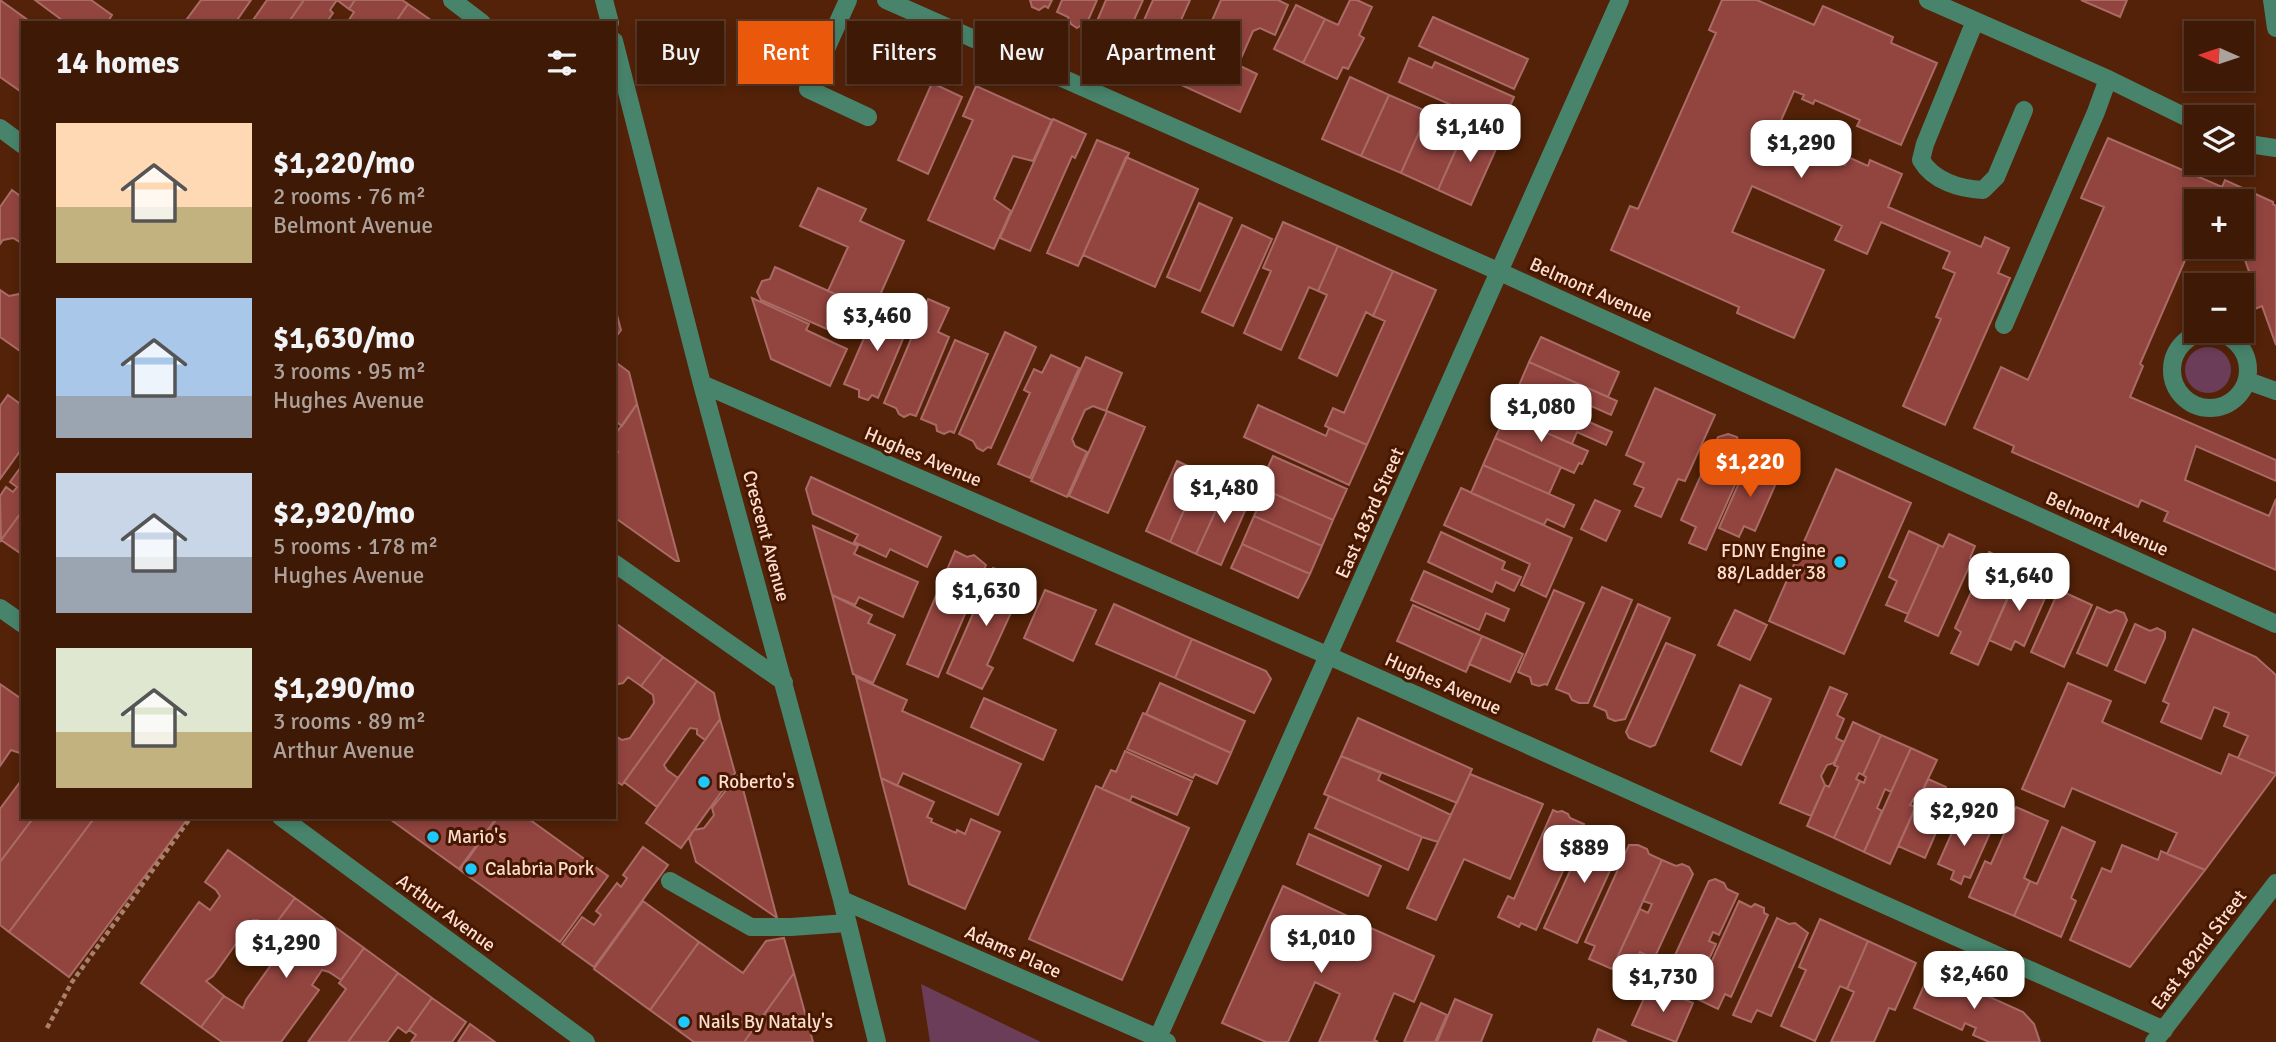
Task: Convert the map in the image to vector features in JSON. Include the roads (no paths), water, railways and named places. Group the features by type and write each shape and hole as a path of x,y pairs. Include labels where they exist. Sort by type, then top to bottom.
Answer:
{"street":[{"path":"452,0 479,21"},
{"path":"604,0 609,21"},
{"path":"848,0 808,89 868,117"},
{"name":"Belmont Avenue","path":"886,0 1500,272 2276,624"},
{"name":"East 183rd Street","path":"1160,1041 1620,0"},
{"path":"1928,0 2108,79 2184,116"},
{"path":"2272,0 2276,28"},
{"path":"1975,20 1921,160 1929,173 1965,189 1983,190 1996,177 2024,110"},
{"name":"Crescent Avenue","path":"616,50 702,384 842,900 877,1042"},
{"path":"2004,325 2108,79"},
{"path":"0,128 21,144"},
{"path":"2254,145 2276,148"},
{"path":"2207,331 2221,332 2235,340 2244,351 2249,365 2248,381 2240,394 2228,404 2214,408 2199,407 2186,400 2176,388 2172,374 2173,358 2181,345 2192,335 2207,331"},
{"path":"2248,381 2276,391"},
{"name":"Hughes Avenue","path":"702,384 1329,656 2159,1036"},
{"path":"616,565 784,682"},
{"path":"0,608 21,623"},
{"name":"Arthur Avenue","path":"284,819 586,1042"},
{"path":"670,881 751,927 847,923"},
{"name":"East 182nd Street","path":"2159,1036 2276,883"},
{"name":"Adams Place","path":"842,900 1160,1041"}],"place":[{"name":"FDNY Engine 88/Ladder 38","path":"1840,562"},
{"name":"Roberto's","path":"704,782"},
{"name":"Mario's","path":"433,837"},
{"name":"Calabria Pork","path":"471,869"},
{"name":"Nails By Nataly's","path":"684,1022"}]}
